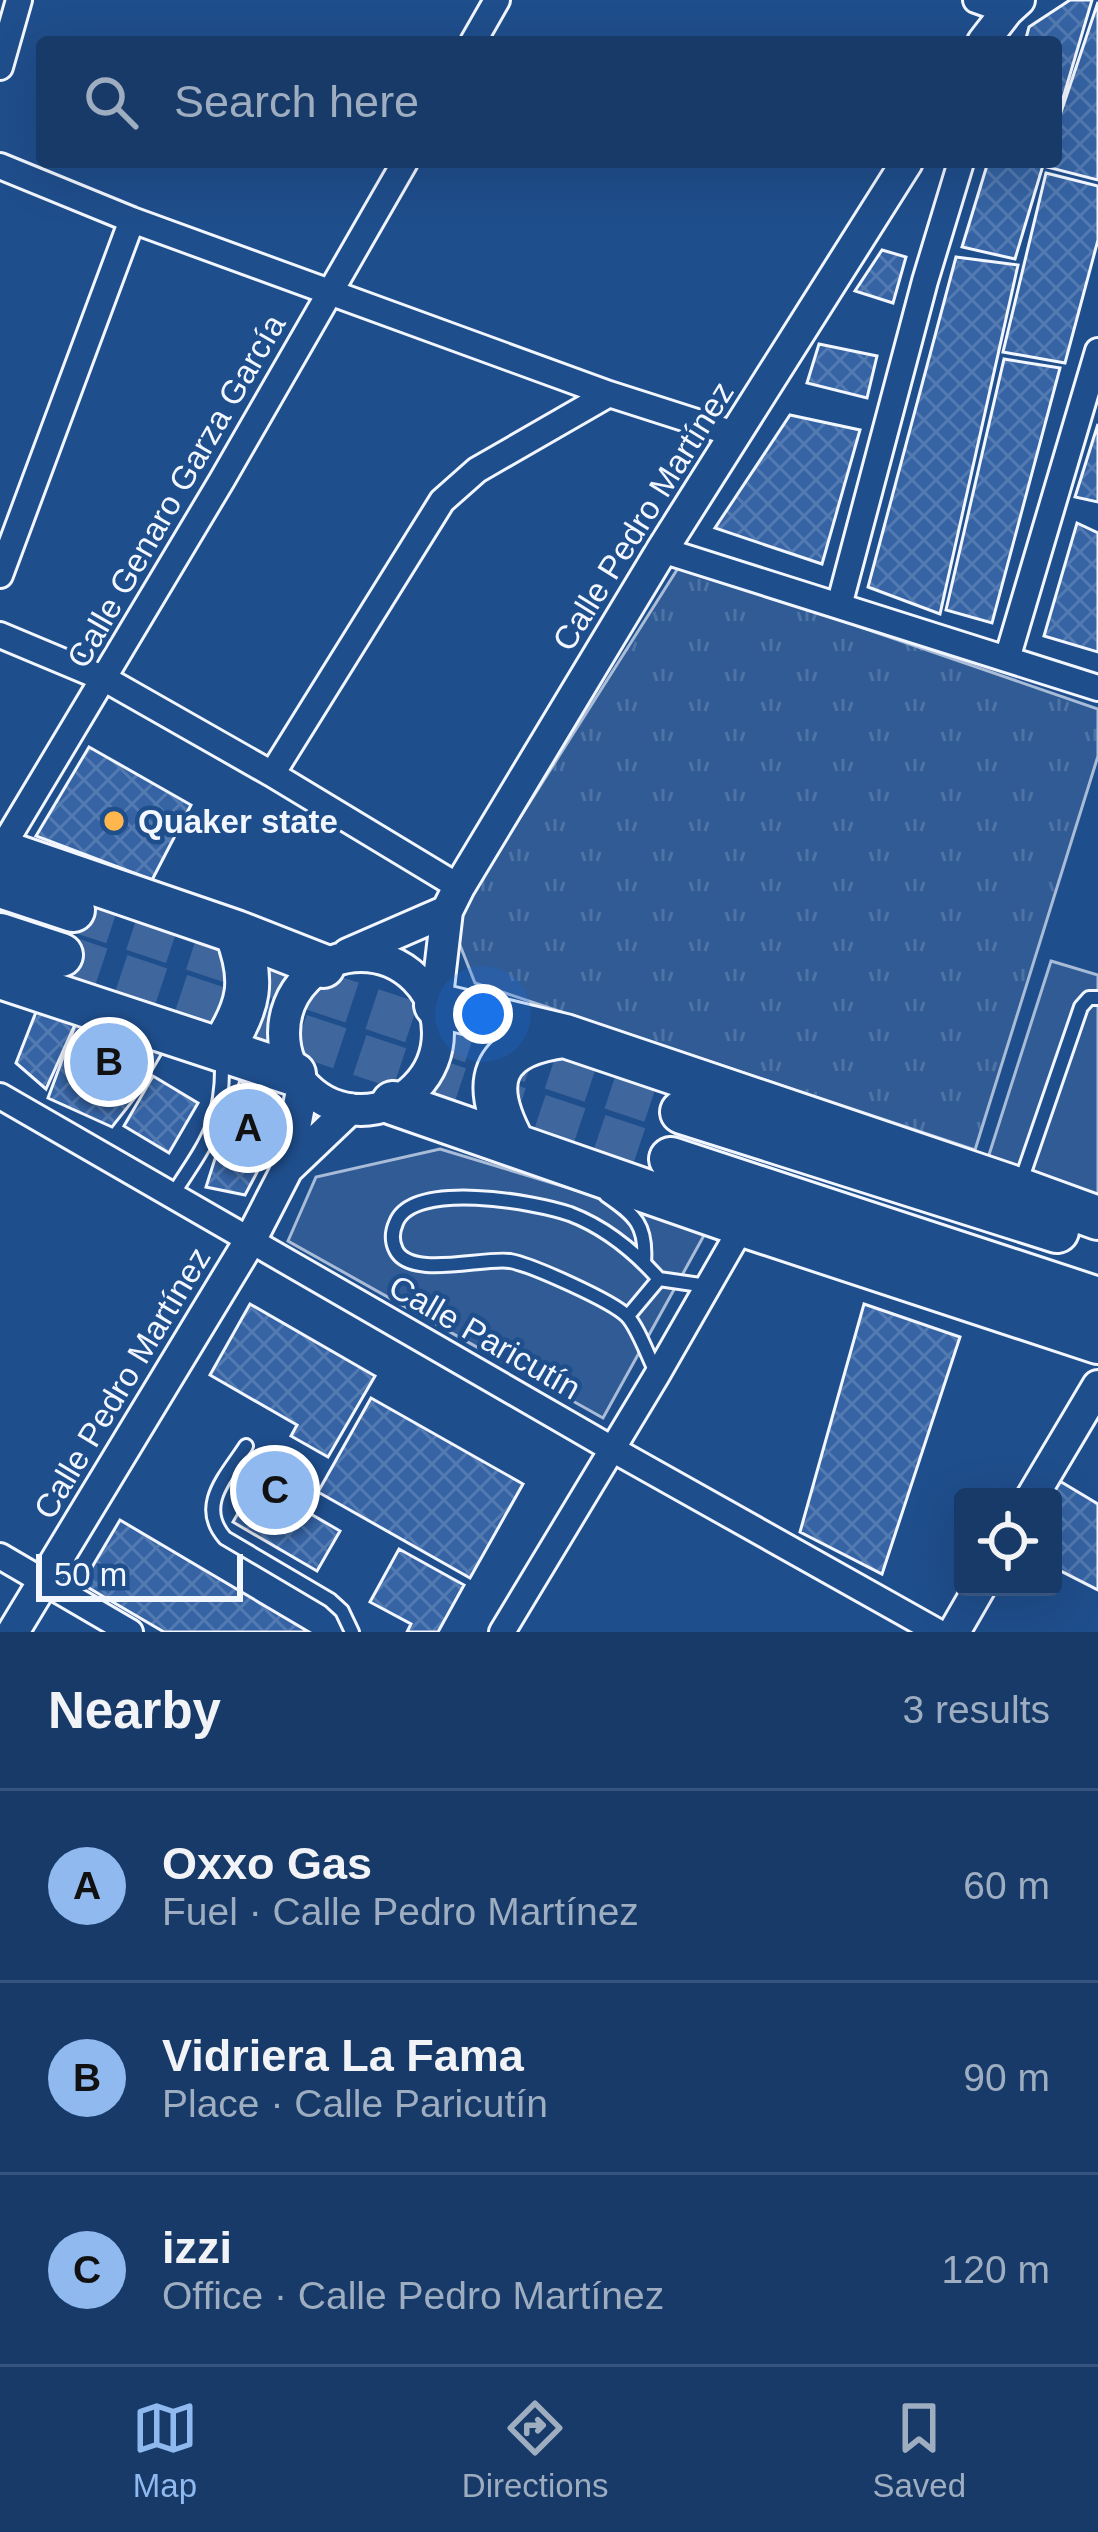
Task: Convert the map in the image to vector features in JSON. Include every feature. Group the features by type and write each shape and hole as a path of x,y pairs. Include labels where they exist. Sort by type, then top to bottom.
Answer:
{"highway":[{"path":"0,851 331,962"},
{"path":"0,886 73,910"},
{"path":"221,1050 236,1024 249,978 236,932"},
{"path":"0,935 61,955"},
{"path":"3,986 221,1050 298,1080"},
{"path":"436,1005 566,1036 1098,1218"},
{"path":"532,1151 498,1112 495,1086 500,1069 526,1044 566,1036"},
{"path":"394,1103 743,1226 1098,1342"},
{"path":"682,1112 1098,1243"},
{"path":"671,1159 1098,1299"}],"street":[{"path":"0,67 19,0"},
{"path":"476,36 497,0"},
{"path":"976,0 1012,4"},
{"path":"988,36 1012,4"},
{"path":"999,36 1012,4"},
{"path":"0,166 132,220 608,394 734,434"},
{"name":"Calle Genaro Garza García","path":"0,851 402,168"},
{"name":"Calle Pedro Martínez","path":"436,1005 453,899 662,550 903,168"},
{"path":"839,606 959,168"},
{"path":"0,574 132,220"},
{"path":"1007,659 1098,350"},
{"path":"272,774 442,501 477,470 608,394"},
{"path":"662,550 1098,688"},
{"path":"0,635 105,679 272,774 453,899 331,962 306,978 284,1019 284,1046 298,1080 324,1102 370,1110 394,1103 426,1075 435,1055 436,1005 418,980 398,964 376,956 331,962"},
{"name":"Calle Pedro Martínez","path":"287,1169 298,1080"},
{"name":"Calle Paricutín","path":"0,1096 938,1632"},
{"name":"Calle Pedro Martínez","path":"13,1632 251,1239 287,1169 350,1109"},
{"path":"502,1632 743,1226"},
{"path":"1038,1488 1098,1386"},
{"path":"0,1556 130,1632"},
{"path":"954,1632 975,1596"}],"lane":[{"path":"1018,1189 1081,1007 1090,998 1098,998"},
{"path":"173,1194 218,1116 221,1050"},
{"path":"532,1151 632,1215 644,1233 644,1263"},
{"path":"657,1375 628,1316 519,1263 410,1262 395,1249 394,1225 410,1206 438,1199 544,1206 594,1226 658,1279 709,1286"},
{"path":"628,1316 658,1279"},
{"path":"246,1446 214,1497 214,1526 225,1538 330,1600 352,1632"}],"green space":[{"path":"680,565 1098,709 1098,756 975,1150 475,983 452,925"}],"shaded area":[{"path":"1051,961 1098,975 1098,1198 987,1161"},
{"path":"440,1149 707,1230 603,1418 288,1241 316,1177"}],"building":[{"path":"1070,0 1092,0 1062,102 1062,36 1027,36 1029,27"},
{"path":"1098,2 1098,180 1051,168 1062,168 1062,109"},
{"path":"986,168 1042,168 1015,259 962,247"},
{"path":"1046,173 1098,186 1098,240 1065,363 1003,352"},
{"path":"882,250 906,257 893,303 855,291"},
{"path":"956,257 1018,265 940,614 868,587"},
{"path":"819,344 877,356 867,398 807,383"},
{"path":"1004,359 1060,368 992,623 946,610"},
{"path":"790,415 860,430 822,564 715,528"},
{"path":"1098,424 1098,502 1075,497"},
{"path":"1077,523 1098,533 1098,652 1044,636"},
{"name":"Quaker state","path":"89,747 191,805 152,880 36,836"},
{"path":"36,1012 77,1020 46,1089 16,1063"},
{"path":"77,1020 165,1048 112,1127 48,1098"},
{"path":"153,1076 198,1103 169,1153 124,1126"},
{"path":"240,1080 272,1110 271,1146 245,1195 206,1187"},
{"path":"250,1304 375,1376 328,1457 291,1436 297,1425 210,1375"},
{"path":"864,1304 960,1337 882,1574 800,1532"},
{"path":"371,1398 523,1484 470,1578 318,1492"},
{"path":"1053,1477 1098,1504 1098,1590 1062,1572 1062,1488 1046,1488"},
{"path":"256,1482 340,1531 317,1571 233,1522"},
{"path":"120,1520 309,1632 164,1632 82,1584"},
{"path":"399,1549 464,1585 438,1632 407,1632 411,1624 370,1602"}],"tunnel":[{"path":"73,910 682,1112"},
{"path":"61,955 671,1159"}],"place":[{"name":"Quaker state","path":"114,821"},
{"name":"Vidriera La Fama","path":"109,1062"},
{"name":"Oxxo Gas","path":"248,1128"},
{"name":"izzi","path":"275,1490"}]}
